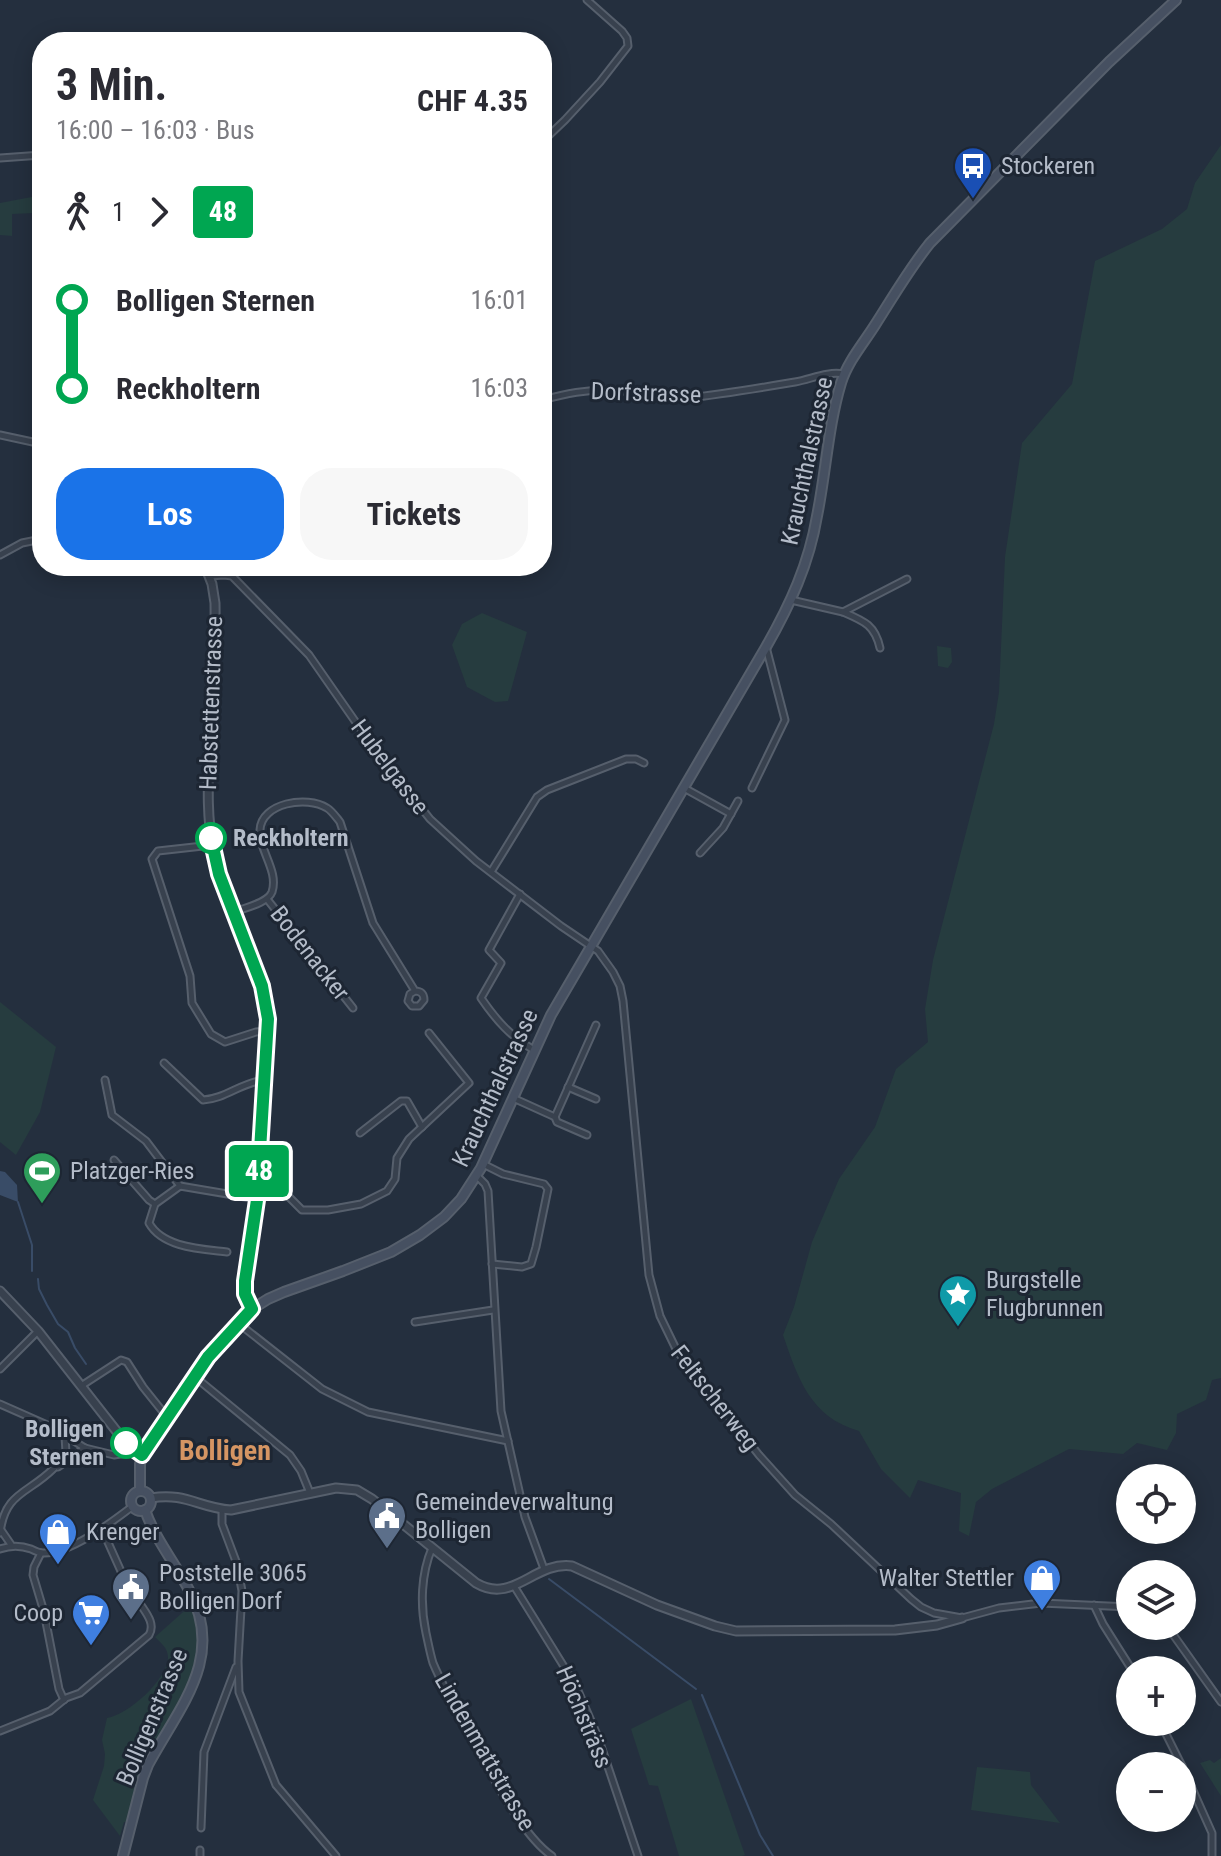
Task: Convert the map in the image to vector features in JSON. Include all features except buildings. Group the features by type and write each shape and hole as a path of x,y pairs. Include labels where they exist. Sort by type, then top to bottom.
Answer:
{"main road":[{"name":"Krauchthalstrasse","path":"252,1309 279,1294 391,1252 420,1235 453,1208 477,1176 551,1015 791,600 814,535 828,446 844,374 930,243 1109,62 1176,0"},
{"path":"140,1491 142,1455 208,1357 252,1309"},
{"path":"146,1491 151,1498 145,1510 137,1510 131,1498 135,1493 146,1491"},
{"name":"Bolligenstrasse","path":"123,1856 143,1778 198,1673 203,1647 203,1633 194,1601 145,1510"}],"street":[{"path":"552,132 601,80 628,42 622,31 587,0"},
{"path":"0,158 32,156"},
{"name":"Dorfstrasse","path":"552,397 573,392 613,390 674,399 688,398 789,383 828,373 844,374"},
{"path":"0,435 32,442"},
{"path":"0,555 32,541"},
{"name":"Habstettenstrasse","path":"210,576 215,610 208,797 212,845 219,874 266,1003 260,1166 245,1281 245,1294 252,1309"},
{"name":"Hubelgasse","path":"232,576 322,672 356,724 438,827 491,872 591,947"},
{"path":"843,612 907,579"},
{"path":"791,600 843,612 862,621 877,636 880,648"},
{"path":"752,788 785,720 766,647"},
{"path":"491,872 537,797 547,790 626,759 644,763"},
{"path":"684,788 731,814"},
{"name":"Bodenacker","path":"234,912 267,899 272,890 272,874 259,832 262,821 270,811 290,802 311,801 328,808 340,822 373,923 415,991"},
{"path":"700,853 716,837 738,801"},
{"path":"212,845 158,851 152,859 190,976 192,1003 211,1034 225,1042 267,1031"},
{"path":"520,894 489,950 501,963 481,998 514,1038 534,1050"},
{"name":"Bodenacker","path":"267,899 353,1008"},
{"name":"Feltscherweg","path":"591,947 598,951 620,986 649,1275 656,1307 673,1344 700,1382 795,1495 921,1607 934,1613 962,1618"},
{"path":"555,1117 596,1025"},
{"path":"260,1166 279,1171 287,1195 302,1210 328,1210 361,1204 387,1191 395,1179 397,1158 409,1139 469,1083 429,1033"},
{"path":"164,1063 203,1100 215,1099 251,1082 265,1080"},
{"path":"105,1080 112,1115 146,1141 180,1186 257,1200"},
{"path":"568,1087 596,1099"},
{"path":"513,1098 587,1135"},
{"path":"360,1133 401,1101 407,1101 422,1127"},
{"path":"114,1160 155,1204"},
{"path":"482,1164 503,1174 544,1184 548,1189 531,1264 522,1267 492,1264"},
{"path":"477,1176 488,1191 501,1411 528,1525 544,1569"},
{"path":"180,1186 155,1204 149,1223 152,1229 187,1247 227,1252"},
{"path":"0,1291 38,1331 125,1442 142,1455"},
{"path":"415,1322 493,1310"},
{"path":"238,1323 322,1389 368,1412 508,1441"},
{"path":"0,1369 38,1331"},
{"path":"81,1386 121,1360 125,1361 167,1417"},
{"path":"195,1377 290,1455 310,1493"},
{"path":"0,1404 52,1427 85,1448 114,1455 142,1455"},
{"path":"53,1469 66,1451 65,1436"},
{"path":"12,1546 1,1531 1,1520 12,1500 85,1448"},
{"path":"151,1498 176,1496 222,1510 237,1510 343,1487 362,1492 480,1586 494,1590 514,1586 544,1569 563,1565 576,1567 657,1605 736,1631 895,1630 937,1625 999,1608 1041,1603 1116,1606"},
{"path":"0,1549 25,1547 41,1553 70,1546 102,1529 133,1506"},
{"path":"222,1510 222,1524 241,1583 239,1692 272,1776 282,1793 336,1856"},
{"path":"102,1529 124,1578"},
{"name":"Lindenmattstrasse","path":"432,1548 426,1565 422,1610 433,1662 492,1776 523,1826 552,1856"},
{"path":"41,1553 33,1575 64,1700"},
{"name":"Höchsträss","path":"514,1586 576,1686 598,1737 638,1856"},
{"path":"0,1731 54,1709 64,1700 80,1693 149,1635 151,1624 139,1602"},
{"path":"1094,1604 1123,1656"},
{"path":"1177,1640 1221,1702"},
{"path":"201,1828 204,1752 238,1661"},
{"path":"1196,1797 1212,1833 1212,1856"}],"green space":[{"path":"1221,145 1221,1378 1212,1380 1206,1400 1177,1414 1176,1433 1167,1450 1137,1443 1123,1454 1069,1449 992,1489 976,1502 969,1536 959,1531 961,1493 918,1480 910,1498 881,1469 859,1431 842,1425 817,1406 801,1381 783,1335 812,1242 839,1179 875,1127 896,1069 928,1042 925,1009 933,960 994,724 999,692 1005,557 1022,443 1072,384 1095,261 1162,229 1187,209 1195,183"},
{"path":"32,197 32,213 12,214 12,236 0,235 0,203"},
{"path":"482,613 527,632 508,701 495,702 467,687 452,645 462,624"},
{"path":"937,646 951,648 952,662 948,668 938,666"},
{"path":"0,1002 56,1047 40,1112 16,1155 0,1142"},
{"path":"191,1605 199,1636 195,1668 181,1699 143,1764 127,1822 124,1822 120,1836 93,1800 104,1766 102,1740 107,1718 126,1710 161,1677 168,1654 155,1637"},
{"path":"691,1699 745,1855 679,1856 658,1786 649,1785 631,1729"},
{"path":"1221,1758 1221,1796 1200,1763 1210,1760 1214,1763"},
{"path":"977,1767 1030,1772 1031,1785 1060,1823 971,1810"}],"water":[{"path":"0,1171 5,1172 17,1185 18,1202 0,1195"}],"waterway":[{"path":"18,1202 32,1245 32,1271"},
{"path":"38,1279 47,1305 58,1324 68,1332 86,1364"},
{"path":"549,1579 696,1689"},
{"path":"702,1695 760,1835 773,1856"}],"bus line":[{"name":"48","path":"126,1443 142,1455 208,1357 252,1309 245,1294 245,1281 257,1200 268,1019 262,986 219,874 211,838"}],"place":[{"name":"Stockeren","path":"973,200"},
{"name":"Reckholtern","path":"211,838"},
{"name":"Platzger-Ries","path":"42,1205"},
{"name":"Burgstelle Flugbrunnen","path":"958,1328"},
{"name":"Bolligen Sternen","path":"126,1443"},
{"name":"Gemeindeverwaltung Bolligen","path":"387,1550"},
{"name":"Krenger","path":"58,1566"},
{"name":"Walter Stettler","path":"1042,1612"},
{"name":"Poststelle 3065 Bolligen Dorf","path":"131,1621"},
{"name":"Coop","path":"91,1647"}],"district":[{"name":"Bolligen","path":"225,1450"}]}
